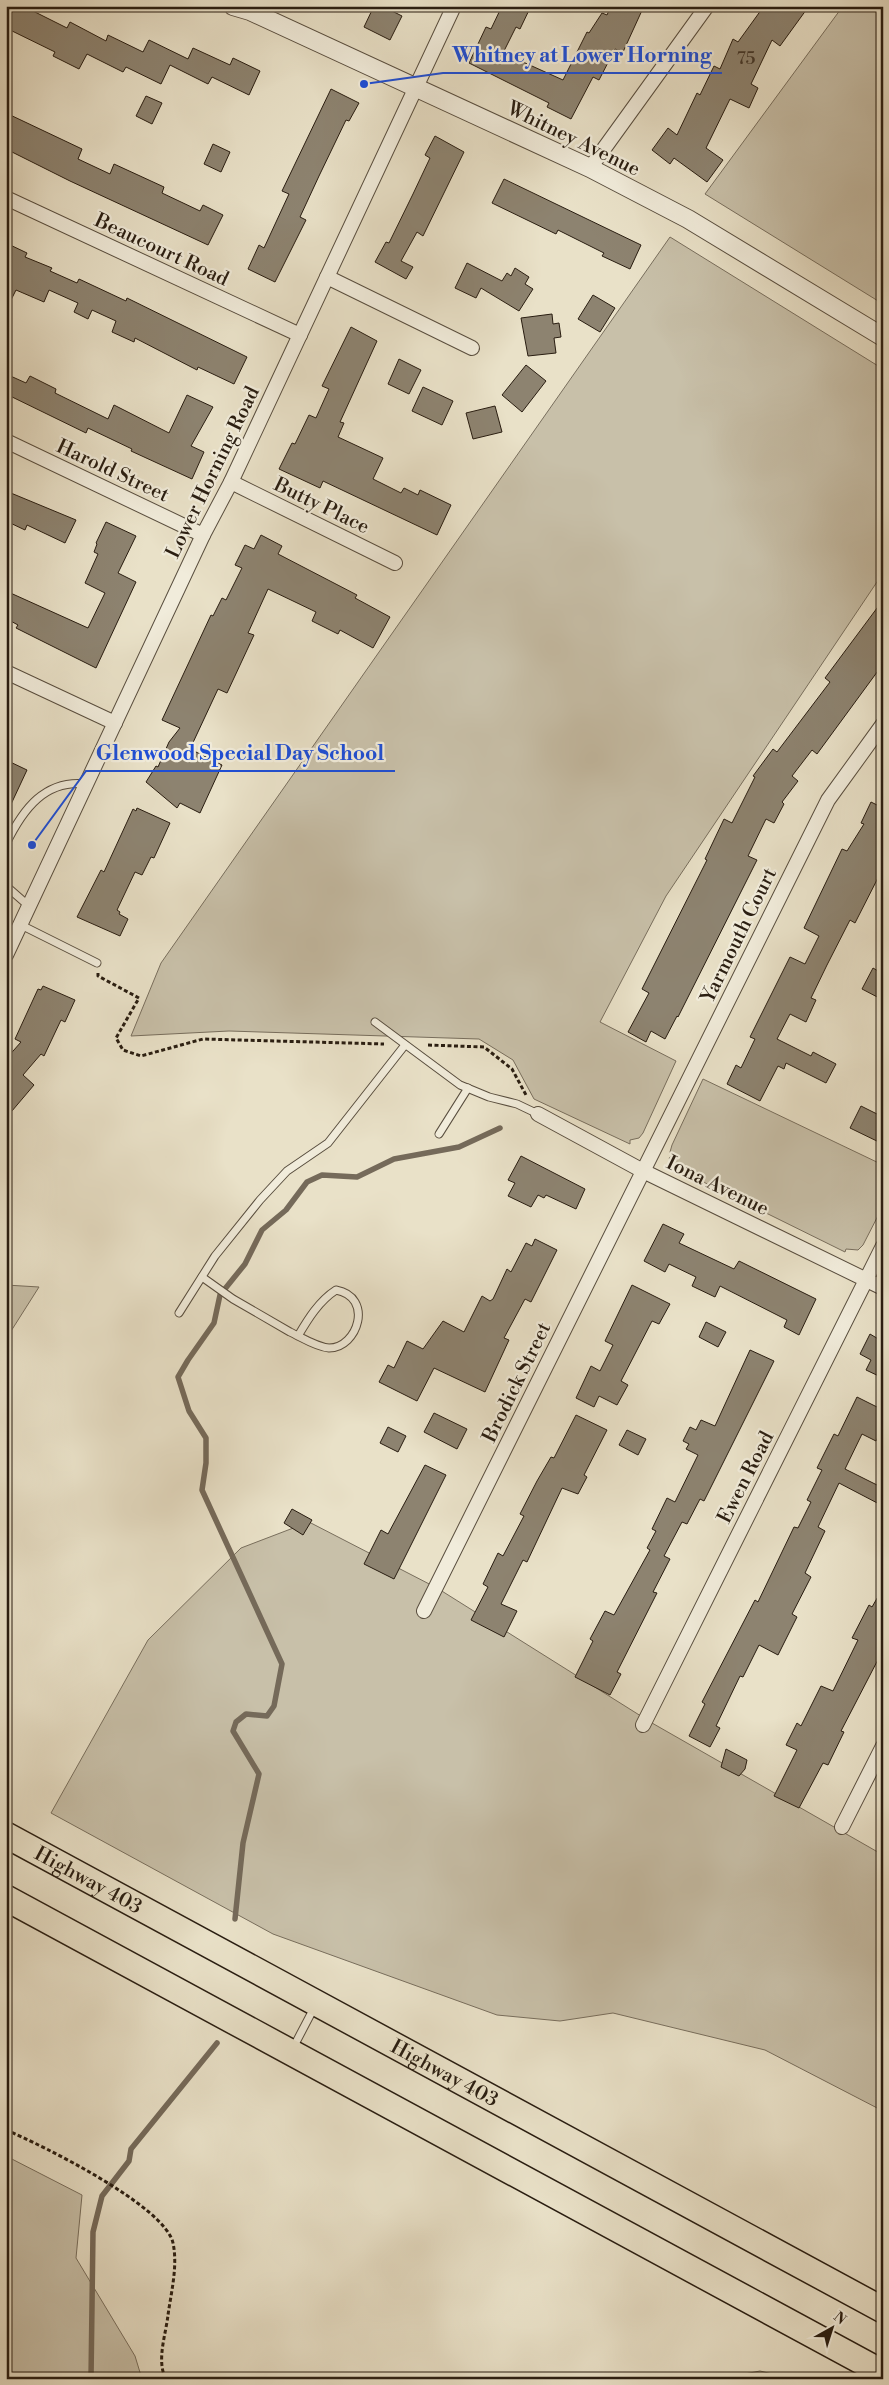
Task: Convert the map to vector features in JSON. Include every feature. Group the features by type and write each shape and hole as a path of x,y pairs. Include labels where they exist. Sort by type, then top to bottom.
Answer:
{"highway":[{"name":"Highway 403","path":"6,1835 883,2310"},
{"path":"6,1898 883,2373"}],"street":[{"name":"Whitney Avenue","path":"233,6 250,11 416,86 590,168 688,219 883,338"},
{"name":"Lower Horning Road","path":"6,954 88,784 203,535 232,482 454,6"},
{"path":"590,168 707,6"},
{"name":"Beaucourt Road","path":"6,198 300,335"},
{"path":"327,277 472,348"},
{"name":"Harold Street","path":"6,442 203,535"},
{"name":"Butty Place","path":"232,482 395,563"},
{"path":"6,672 115,723"},
{"name":"Yarmouth Court","path":"643,1171 828,800 883,724"},
{"name":"Iona Avenue","path":"538,1114 643,1171 883,1288"},
{"name":"Brodick Street","path":"424,1612 643,1171"},
{"name":"Ewen Road","path":"643,1726 883,1246"},
{"path":"842,1826 883,1746"}],"lane":[{"path":"6,844 16,823 28,806 48,791 71,782 88,784"},
{"path":"6,886 30,907"},
{"path":"21,925 97,962"},
{"path":"375,1022 438,1070 468,1088 489,1097 517,1104 538,1114"},
{"path":"179,1313 227,1240 287,1171 328,1143 405,1044"},
{"path":"439,1134 468,1088"},
{"path":"202,1277 233,1299 298,1336 330,1348 344,1343 360,1320 359,1310 354,1299 345,1292 336,1290 313,1313 298,1336"},
{"path":"291,2052 317,2003"}],"path":[{"path":"97,962 98,976 139,998 116,1038 123,1050 141,1056 203,1039 484,1046 512,1069 538,1114"},
{"path":"6,2130 97,2177 136,2200 152,2215 173,2242 175,2264 162,2358 166,2379"},
{"path":"6,2373 10,2379"}],"shaded area":[{"path":"843,6 883,6 883,304 705,194"},
{"path":"670,237 883,369 883,573 666,896 600,1022 676,1061 643,1133 639,1138 630,1140 630,1144 534,1099 513,1060 479,1039 229,1031 131,1036 161,963"},
{"path":"703,1079 883,1165 883,1206 863,1245 858,1250 846,1249 845,1252 677,1169 669,1158 672,1156 670,1152 672,1145"},
{"path":"6,1285 39,1287 6,1339"},
{"path":"309,1522 437,1588 652,1723 883,1855 883,2111 765,2050 613,2013 560,2021 497,2015 273,1934 51,1813 148,1640 241,1548"},
{"path":"6,2156 82,2195 76,2258 135,2356 142,2379 9,2379 6,2373"},
{"path":"760,2371 793,2379 718,2379"}],"building":[{"path":"6,6 23,6 67,28 70,22 106,41 108,35 143,52 149,40 188,59 193,48 230,65 233,58 260,71 249,95 212,77 208,84 170,65 161,84 126,67 123,72 87,54 79,69 53,56 55,52 6,28"},
{"path":"374,6 382,6 402,16 390,40 364,27"},
{"path":"502,6 531,6 520,29 516,27 503,53 563,80 587,32 589,33 602,13 607,15 611,6 644,6 623,52 615,49 599,80 593,77 571,119 547,107 549,103 469,63 486,27 491,29"},
{"path":"764,6 809,6 780,46 772,40 751,84 758,88 749,108 730,99 706,148 723,160 707,182 674,158 670,164 652,150 668,128 677,135 697,93 700,95 714,66 720,69 733,39 738,42"},
{"path":"331,89 359,103 349,121 346,120 319,176 300,217 306,220 275,282 248,269 259,245 264,248 289,194 282,191"},
{"path":"146,96 162,103 152,124 136,116"},
{"path":"6,113 82,149 78,159 110,174 114,164 164,187 162,193 200,211 203,205 223,215 208,245 6,149"},
{"path":"435,136 464,152 423,236 417,232 401,261 413,267 406,279 375,262 386,242 389,243 413,194 430,158 425,155"},
{"path":"213,144 230,152 221,172 204,164"},
{"path":"504,179 641,245 630,269 602,256 604,253 558,230 556,234 492,203"},
{"path":"6,243 27,253 25,257 52,268 50,271 77,283 79,279 126,301 127,298 247,357 234,384 198,367 197,370 135,338 134,342 112,332 116,321 92,310 88,319 74,312 78,303 49,290 44,302 16,290 6,310"},
{"path":"467,263 502,281 507,273 511,276 515,268 529,277 525,284 533,289 519,311 481,288 476,298 455,288"},
{"path":"593,295 615,308 600,332 578,319"},
{"path":"552,314 553,324 559,323 561,337 554,338 556,353 528,356 521,318"},
{"path":"351,327 377,341 340,422 344,423 338,437 383,458 373,479 401,493 404,488 418,495 420,490 451,505 437,535 323,481 320,488 279,469 292,443 295,444 309,415 316,418 329,389 322,386"},
{"path":"399,359 421,370 409,394 388,384"},
{"path":"526,365 546,381 522,412 502,395"},
{"path":"6,374 26,383 30,376 56,389 55,393 108,419 114,405 169,433 187,395 213,407 191,446 204,452 192,479 131,451 132,449 88,428 86,433 6,394"},
{"path":"423,387 453,401 442,425 412,411"},
{"path":"495,406 502,432 473,439 466,413"},
{"path":"6,491 76,520 65,543 27,525 25,530 6,521"},
{"path":"106,522 136,536 118,573 136,582 96,668 16,628 18,625 7,619 11,611 6,609 6,591 88,628 105,593 85,583 98,554 94,552 96,543"},
{"path":"261,535 282,546 278,554 357,595 355,598 390,617 373,648 340,630 338,634 312,621 316,612 268,589 248,633 254,635 227,693 218,689 190,749 222,765 200,813 180,803 177,808 146,782 156,766 158,767 169,742 180,728 162,720 211,615 213,616 222,598 226,600 242,568 235,565 245,545 254,549"},
{"path":"883,600 883,664 817,754 812,750 792,776 798,781 782,802 784,804 774,823 766,819 748,856 757,860 678,1017 665,1039 651,1031 646,1042 628,1032 649,993 642,989 707,860 705,859 724,819 732,823 755,777 753,776 773,749 777,752 830,682 825,678"},
{"path":"6,760 27,770 6,815"},
{"path":"871,802 883,808 883,868 855,923 850,920 827,965 811,998 816,1000 806,1022 790,1014 777,1039 811,1056 813,1052 836,1064 826,1083 786,1063 784,1069 778,1066 760,1101 727,1084 736,1065 741,1068 755,1039 750,1037 790,957 805,964 819,936 804,928 842,849 847,851 864,824 861,823"},
{"path":"137,808 170,823 154,858 151,857 142,875 135,872 117,910 120,912 119,914 128,919 120,936 77,917 101,870 104,872 133,809 136,811"},
{"path":"873,968 883,974 883,1000 862,989"},
{"path":"43,986 75,1000 65,1022 61,1020 44,1056 41,1054 23,1075 34,1085 6,1118 6,1059 21,1042 15,1039 38,989 41,990"},
{"path":"861,1106 883,1117 883,1144 850,1128"},
{"path":"521,1156 585,1189 576,1209 546,1195 544,1198 538,1195 531,1207 508,1196 515,1183 508,1180"},
{"path":"663,1224 684,1234 679,1243 734,1269 739,1261 816,1299 799,1335 784,1327 787,1320 720,1286 715,1297 692,1286 696,1277 669,1264 665,1272 644,1261"},
{"path":"535,1239 557,1250 531,1302 525,1299 504,1338 509,1340 485,1392 434,1368 417,1401 379,1382 388,1365 394,1368 407,1341 423,1349 443,1321 464,1332 482,1296 490,1301 493,1299 507,1269 511,1272 526,1243 532,1246"},
{"path":"632,1285 670,1304 659,1324 652,1321 621,1381 628,1385 617,1405 599,1396 594,1407 576,1398 591,1366 600,1371 613,1345 605,1341"},
{"path":"706,1322 726,1332 718,1347 699,1337"},
{"path":"870,1334 880,1340 883,1335 883,1378 866,1370 871,1360 860,1354"},
{"path":"750,1350 774,1361 704,1501 700,1499 687,1524 682,1522 664,1556 670,1559 653,1592 657,1593 617,1672 621,1674 610,1695 575,1677 593,1641 590,1639 605,1611 614,1615 650,1550 647,1548 656,1531 652,1529 667,1498 675,1502 698,1455 686,1449 689,1444 683,1441 690,1427 696,1430 701,1420 715,1426"},
{"path":"857,1397 883,1410 883,1428 876,1441 862,1434 845,1469 883,1488 883,1506 839,1483 818,1527 825,1531 805,1573 811,1577 792,1614 797,1617 778,1655 759,1645 743,1677 740,1676 716,1726 720,1728 710,1747 689,1736 705,1704 702,1702 755,1600 758,1602 794,1527 798,1528 811,1502 807,1500 822,1470 817,1468 834,1434 838,1436"},
{"path":"434,1413 467,1429 457,1449 424,1432"},
{"path":"576,1415 607,1430 584,1475 587,1477 578,1494 562,1488 527,1562 523,1560 501,1604 517,1611 504,1637 471,1620 488,1587 483,1584 498,1553 503,1556 524,1516 520,1514 537,1481 551,1457 554,1458"},
{"path":"388,1427 406,1436 398,1452 380,1443"},
{"path":"627,1430 646,1439 638,1455 619,1445"},
{"path":"425,1465 446,1475 394,1579 364,1564 381,1530 388,1534"},
{"path":"292,1509 312,1520 303,1535 284,1523"},
{"path":"883,1588 883,1650 841,1731 844,1732 828,1765 823,1763 799,1808 774,1796 797,1750 786,1745 797,1723 801,1726 821,1686 833,1691 858,1640 852,1638 869,1605 872,1607"},
{"path":"726,1749 747,1760 745,1769 739,1776 721,1767"}],"waterway":[{"path":"235,1919 243,1843 259,1774 233,1731 236,1722 246,1714 267,1716 274,1706 282,1664 202,1490 206,1463 206,1438 189,1411 178,1377 214,1323 220,1295 245,1264 262,1230 286,1210 307,1182 322,1175 357,1177 394,1159 459,1147 500,1128"},
{"path":"91,2379 93,2232 102,2196 129,2161 131,2149 217,2043"}],"place":[{"name":"Whitney at Lower Horning","path":"364,84"},
{"name":"Glenwood Special Day School","path":"32,845"}]}
